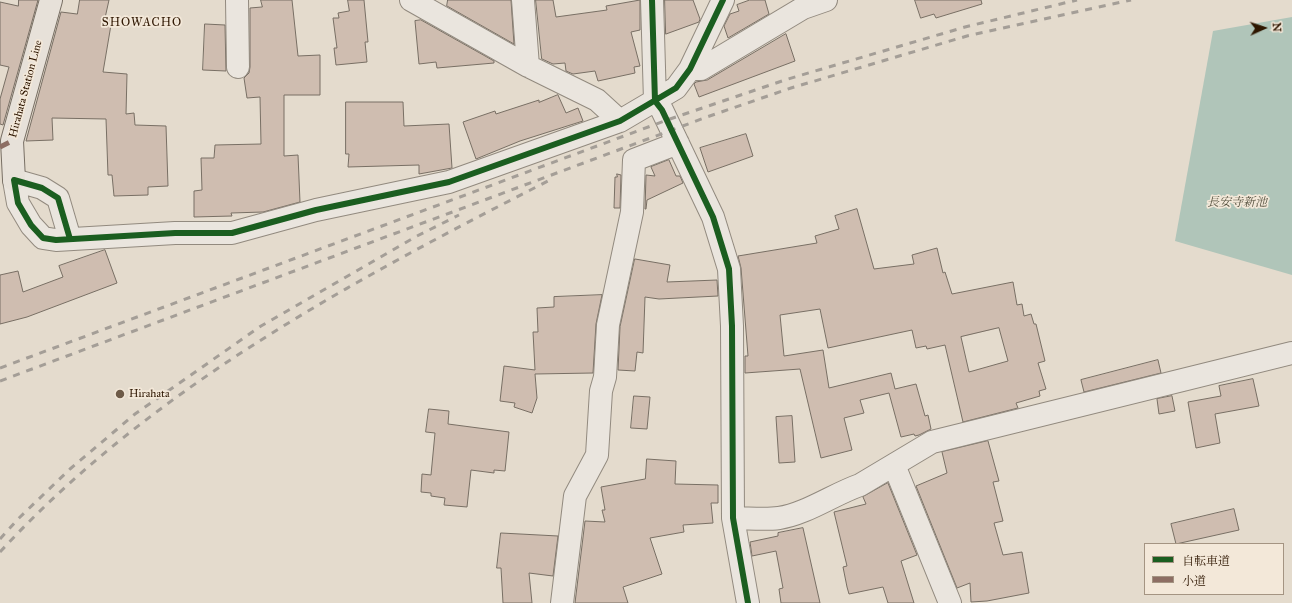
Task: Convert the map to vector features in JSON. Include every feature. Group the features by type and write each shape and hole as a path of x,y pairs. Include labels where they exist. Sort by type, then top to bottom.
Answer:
{"main road":[{"name":"Hirahata Station Line","path":"14,180 6,135 51,0"}],"street":[{"path":"237,0 238,67"},
{"path":"411,0 528,66 597,100 620,121"},
{"path":"522,0 528,66"},
{"path":"652,0 655,101 662,110 713,217 730,269 732,326 733,518 748,603"},
{"path":"70,239 58,198 42,188 14,180 18,203 31,225 43,238 56,240 175,234 232,233 316,210 449,182 620,121 676,88 690,69 723,0"},
{"path":"690,69 701,69 803,8 826,0"},
{"path":"562,603 575,496 597,455 601,391 605,377 608,325 632,212 634,160 678,143"},
{"path":"733,518 780,518 823,503 932,442 1292,353"},
{"path":"894,464 950,603"}],"water":[{"name":"長安寺新池","path":"1292,17 1292,275 1175,241 1213,31"}],"building":[{"path":"19,0 38,0 3,125 0,124 0,99 9,67 0,65 0,2 18,6"},
{"path":"80,0 109,0 105,18 112,19 103,72 127,74 126,114 134,113 135,125 166,126 168,186 148,187 148,195 114,196 112,175 108,175 106,119 52,118 53,140 26,141 61,12 77,14"},
{"path":"261,0 292,0 298,56 320,55 320,95 284,95 284,156 298,155 300,202 263,212 231,213 232,216 194,217 194,191 202,190 201,158 214,158 215,145 261,144 260,97 247,98 244,78 249,73 250,67 250,8 262,7"},
{"path":"348,0 364,0 368,42 365,42 367,62 336,65 334,48 337,48 333,18 339,18 338,13 349,11"},
{"path":"448,0 511,0 514,44 447,6"},
{"path":"536,0 553,0 556,17 607,10 606,6 640,0 640,30 631,32 640,66 634,67 635,73 598,81 595,71 573,74 566,71 565,63 553,64 542,59"},
{"path":"665,0 693,0 700,19 699,22 666,34"},
{"path":"750,0 765,0 769,14 728,38 724,26 730,14 739,11 737,5"},
{"path":"915,0 981,0 982,4 936,18 934,14 921,18"},
{"path":"421,20 494,61 494,63 437,68 436,62 419,64 415,21"},
{"path":"205,24 225,25 226,71 203,70"},
{"path":"786,34 795,61 699,97 694,84 696,82 707,80"},
{"path":"558,95 566,113 578,108 583,121 520,141 476,159 463,122 495,111 496,114"},
{"path":"346,102 403,102 404,126 449,124 452,168 419,174 419,165 348,167 349,154 346,154"},
{"path":"746,134 753,156 708,172 700,148"},
{"path":"669,160 676,176 680,176 683,183 647,200 645,209 646,175 655,176 651,167"},
{"path":"617,174 621,175 620,208 614,208 615,177 617,177"},
{"path":"857,209 874,269 914,264 912,255 937,248 943,273 945,272 952,294 1013,282 1017,305 1022,304 1024,316 1031,314 1034,324 1036,324 1045,361 1038,363 1046,389 1039,391 1040,396 1016,403 1018,408 963,422 945,345 927,349 926,346 916,348 912,330 828,348 820,309 780,315 784,356 823,350 829,388 891,373 895,389 916,384 925,416 928,415 931,429 919,435 915,436 914,434 901,437 889,393 860,400 864,413 844,418 852,450 821,458 800,369 745,373 745,356 748,356 741,268 738,256 817,243 815,236 839,229 835,216","holes":["999,328 1008,361 969,372 961,337"]},
{"path":"105,250 117,283 27,317 0,324 0,275 18,271 23,292 63,277 59,266"},
{"path":"635,259 670,265 667,282 717,280 718,296 659,299 645,297 643,353 637,352 635,371 618,370 620,327"},
{"path":"602,295 596,324 593,373 535,374 537,398 532,413 514,407 515,403 500,401 504,366 535,370 533,332 538,332 537,308 554,307 554,297"},
{"path":"1158,360 1161,373 1084,392 1081,380"},
{"path":"1253,379 1259,406 1215,414 1220,443 1196,448 1188,402 1221,396 1219,386"},
{"path":"634,396 650,397 647,429 631,428"},
{"path":"1172,396 1175,411 1159,414 1157,399"},
{"path":"429,409 449,411 448,424 509,432 505,471 494,470 494,473 471,470 467,507 444,505 445,498 431,496 431,493 421,492 422,474 431,475 435,433 426,432"},
{"path":"792,416 795,462 779,463 776,417"},
{"path":"988,441 999,481 993,482 1003,521 994,523 1003,555 1022,552 1029,593 987,601 971,602 970,583 957,588 916,486 947,473 942,452"},
{"path":"647,459 676,461 675,484 718,485 718,503 711,503 713,523 683,525 684,532 650,538 662,574 623,587 628,603 575,603 585,521 605,522 602,510 605,510 601,487 645,479"},
{"path":"888,483 917,555 901,561 914,603 888,603 883,587 849,594 847,587 843,567 847,566 834,512 866,504 863,497"},
{"path":"1234,509 1239,530 1176,543 1171,524"},
{"path":"803,528 820,603 781,603 779,589 783,588 776,551 752,556 750,542 778,536 778,533"},
{"path":"501,533 558,536 553,576 529,573 532,603 503,603 501,568 497,568"}],"railway":[{"path":"0,368 667,120 788,79 965,27 1077,0"},
{"path":"0,381 704,118 791,88 967,36 1131,0"},
{"path":"0,552 59,493 122,439 188,389 257,342 328,299 401,258 548,181"},
{"path":"0,539 18,519 70,469 135,414 261,326 417,236 459,215"}],"marked path":[{"path":"0,147 12,141"}],"cycle path":[{"path":"652,0 655,101 662,110 713,217 729,269 732,326 733,518 748,603"},
{"path":"70,239 58,198 42,188 14,180 18,203 31,225 43,238 56,240 175,233 232,233 316,210 449,182 620,121 676,88 690,69 723,0"}],"place":[{"name":"Hirahata","path":"120,394"}],"district":[{"name":"SHOWACHO","path":"142,23"}]}
